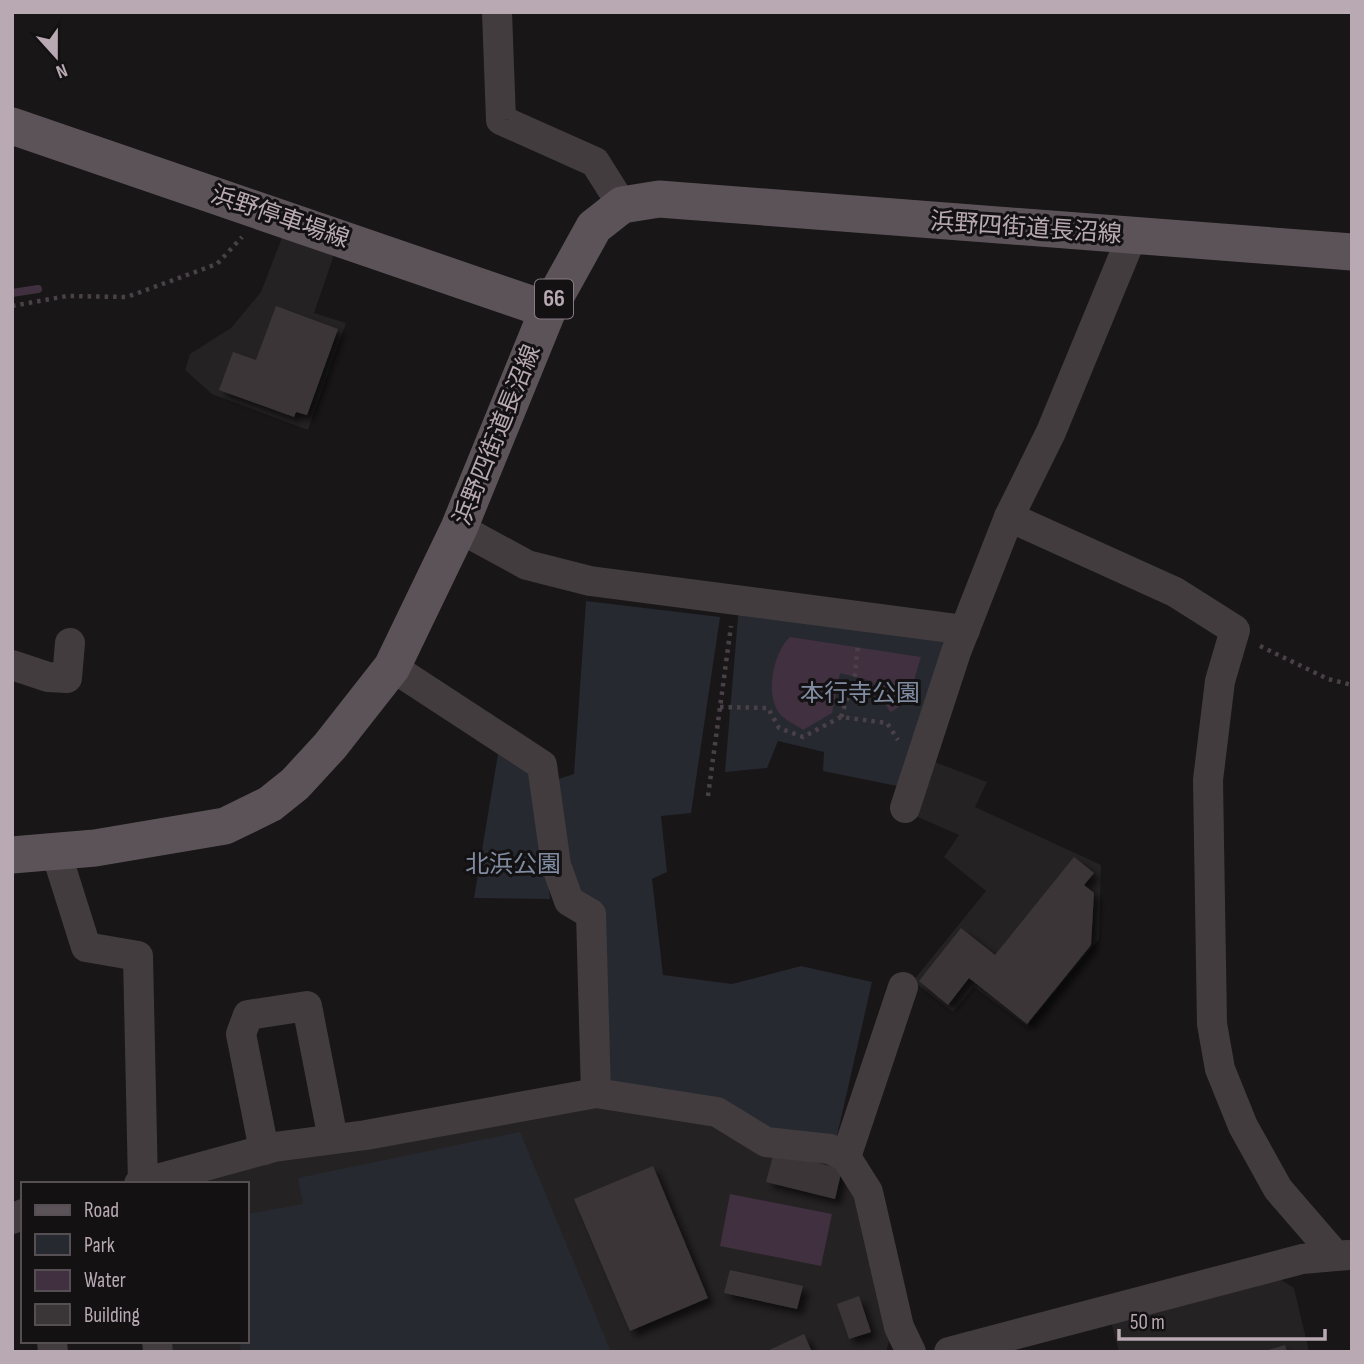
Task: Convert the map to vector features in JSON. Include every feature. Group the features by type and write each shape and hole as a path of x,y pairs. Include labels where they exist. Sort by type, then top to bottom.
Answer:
{"main road":[{"name":"浜野停車場線","path":"12,126 548,310"},
{"name":"浜野四街道長沼線","path":"12,855 55,849 94,848 197,833 243,819 270,804 295,784 330,746 392,667 459,528 548,310 594,227 622,205 659,199 1352,252"}],"street":[{"path":"497,12 501,120 595,162 622,205"},
{"path":"905,808 965,630 1009,517 1051,432 1132,236"},
{"path":"1009,517 1175,592 1235,630 1220,681 1208,780 1212,1024 1220,1069 1243,1126 1278,1189 1343,1255"},
{"path":"459,528 527,565 590,581 965,630"},
{"path":"12,665 48,677 67,678 71,643"},
{"path":"392,667 542,765 556,864 569,901 591,914 596,1093"},
{"path":"55,849 86,947 138,956 141,1182"},
{"path":"846,1157 903,987"},
{"path":"264,1150 241,1034 248,1014 307,1006 334,1139"},
{"path":"148,1182 264,1150 596,1093 717,1112 766,1142 830,1149 846,1157 868,1192 899,1327 912,1352"},
{"path":"949,1352 1302,1259 1343,1255"}],"path":[{"path":"12,306 67,296 127,297 186,277 217,264 262,211"},
{"path":"708,796 734,599"},
{"path":"1235,630 1280,658 1328,680 1352,685"},
{"path":"841,717 855,675 858,646"},
{"path":"720,707 768,708 779,728 803,737 841,717 887,723 918,768"}],"shaded area":[{"path":"283,235 335,252 314,313 346,323 308,430 212,394 185,370 190,354 231,328 261,292"},
{"path":"935,762 987,782 975,807 1101,865 1099,939 1027,1026 974,987 953,1012 913,981 986,891 944,857 959,835 913,815"},
{"path":"600,1104 714,1119 846,1163 891,1334 886,1352 173,1352 172,1343 248,1343 248,1182 195,1182 203,1174"},
{"path":"1277,1277 1294,1288 1309,1352 1119,1352 1111,1321"}],"green space":[{"path":"586,601 720,617 691,813 661,816 667,872 652,879 663,975 732,984 801,966 872,982 837,1136 773,1134 618,1087 607,1076 603,904 579,900 562,864 555,780 574,774"},
{"name":"本行寺公園","path":"739,605 955,636 902,787 823,771 824,752 778,741 767,768 725,772"},
{"name":"北浜公園","path":"498,754 537,779 550,899 474,898"},
{"path":"520,1132 611,1352 241,1352 240,1343 248,1343 248,1214 303,1204 298,1178"}],"water":[{"path":"790,637 921,657 911,689 897,708 890,712 872,681 840,673 832,713 803,730 780,714 773,696 773,674 779,652"},
{"path":"730,1194 832,1214 821,1266 720,1246"}],"building":[{"path":"276,306 338,329 307,415 296,412 294,417 219,390 233,352 256,360"},
{"path":"1074,857 1094,873 1084,885 1094,893 1091,945 1027,1024 969,978 948,1005 919,981 961,928 995,955"},
{"path":"774,1152 842,1169 835,1199 766,1182"},
{"path":"653,1166 708,1298 630,1331 574,1199"},
{"path":"730,1270 803,1286 797,1309 724,1293"},
{"path":"859,1296 871,1332 849,1339 837,1304"},
{"path":"804,1334 812,1352 765,1352"},
{"path":"1285,1345 1287,1352 1265,1352 1265,1351"}],"waterway":[{"path":"12,293 38,289"}]}
